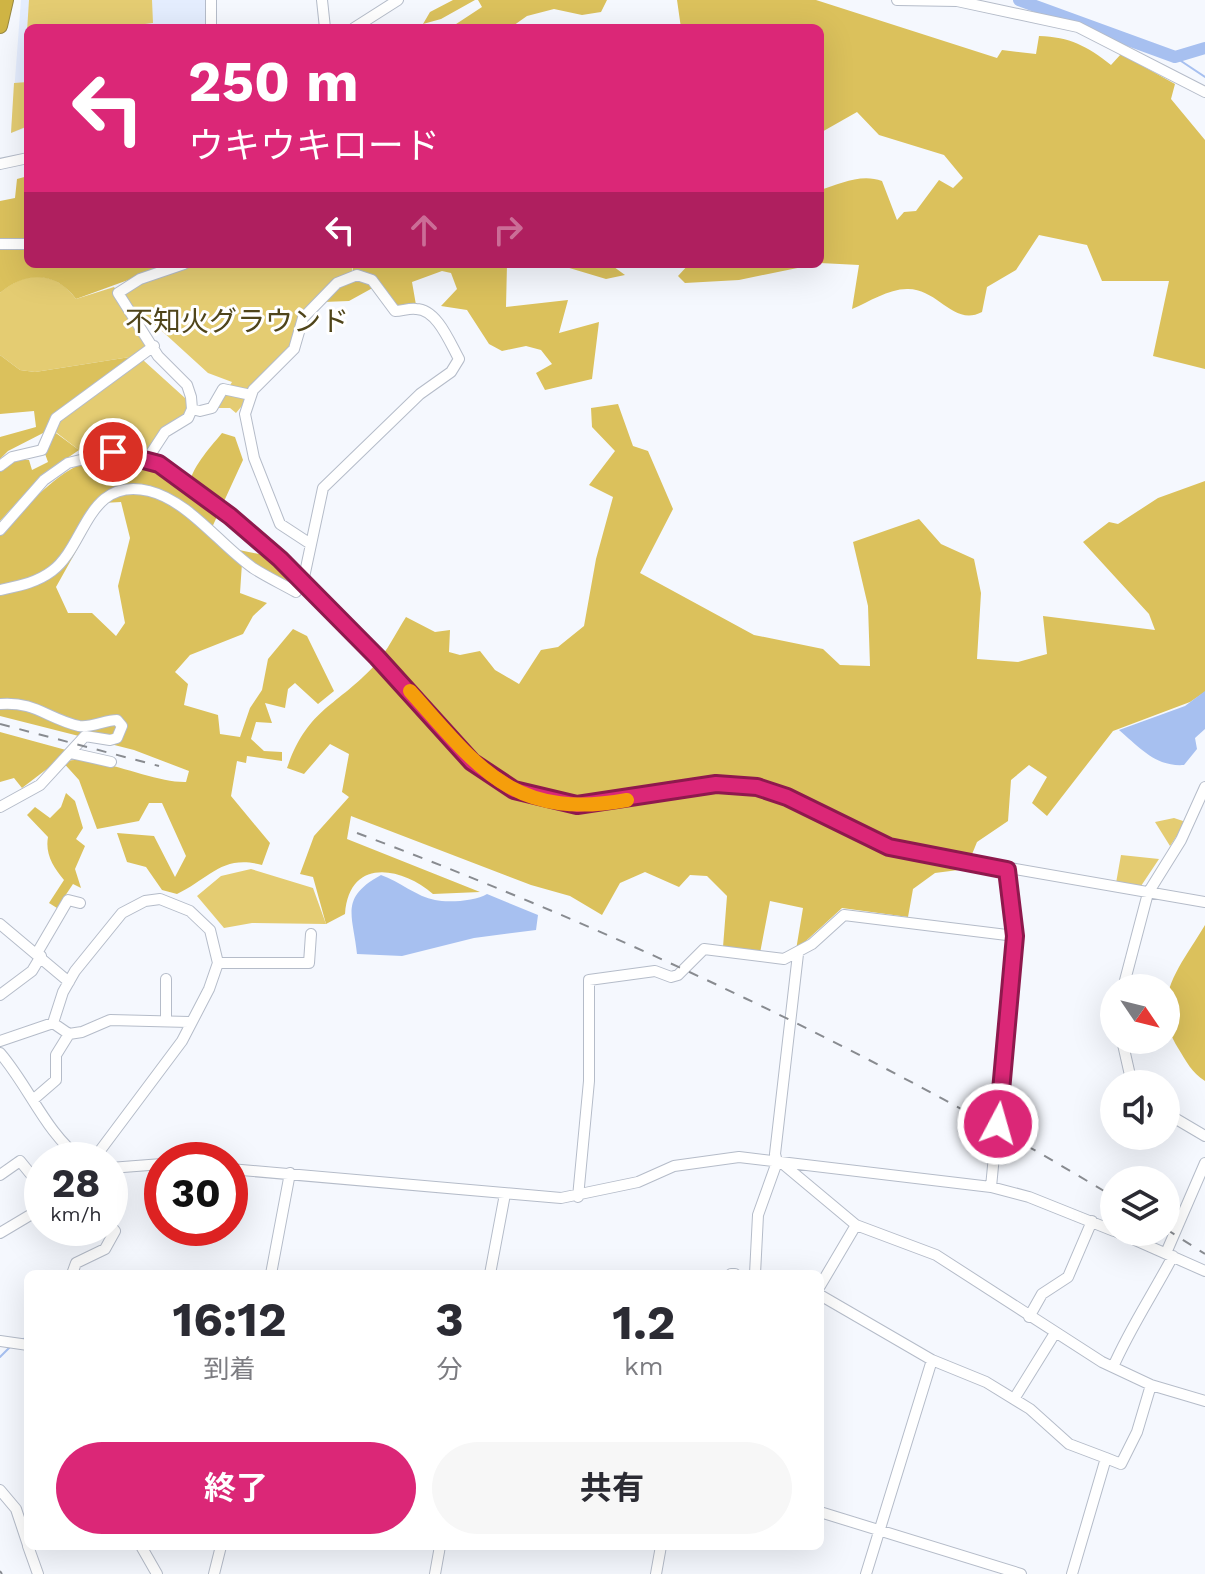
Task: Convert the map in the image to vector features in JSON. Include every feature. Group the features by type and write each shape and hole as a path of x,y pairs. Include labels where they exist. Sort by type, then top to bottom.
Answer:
{"highway":[{"path":"0,26 6,0"}],"street":[{"path":"211,0 211,24"},
{"path":"322,0 325,24"},
{"path":"360,24 398,0"},
{"path":"897,0 1004,4 1086,29 1205,92"},
{"path":"0,164 24,159"},
{"path":"0,244 24,244"},
{"path":"148,458 165,432 188,418 192,409 187,385 158,356 118,293 140,279 172,268"},
{"path":"0,590 31,583 54,570 101,500 123,492 148,491 195,519 254,568 296,592 303,582 320,495 329,480 372,443 420,394 451,372 459,359 445,334 427,313 418,309 395,311 372,280 351,276 332,286 303,318 294,349 262,379 251,395 245,414 254,458 280,524 309,543"},
{"path":"0,466 12,457 42,450 56,418 154,346"},
{"path":"192,409 212,408 223,389 251,395"},
{"path":"0,530 44,480 68,463 113,452 148,458 197,490 303,582 406,687 472,762 521,793 577,805 716,784 757,787 787,797 889,847 1007,870 1205,902"},
{"path":"0,704 22,702 82,727 108,720 117,720 122,726 117,738 110,740 85,736 40,785 0,807"},
{"path":"71,753 111,762"},
{"path":"1127,974 1148,893 1185,832 1205,787"},
{"path":"991,1187 1015,936 1007,870"},
{"path":"0,1041 53,1023 69,982 119,916 153,899 174,903 199,916 215,938 218,963 209,989 189,1022 182,1041 106,1142"},
{"path":"0,995 32,971 68,900 80,903"},
{"path":"578,1197 589,1081 589,980 655,971 671,977 678,975 704,949 784,959 798,954 844,915 1015,936"},
{"path":"0,924 69,982"},
{"path":"218,963 309,963 311,934"},
{"path":"798,954 775,1154 780,1163 856,1225 936,1255 1029,1317 1113,1367 1151,1385 1205,1401"},
{"path":"166,979 166,1019"},
{"path":"34,1099 56,1080 56,1055 69,1034 110,1020 166,1019 189,1022"},
{"path":"53,1023 69,1034"},
{"path":"0,1053 63,1142"},
{"path":"1180,1121 1205,1136"},
{"path":"248,1170 505,1194 578,1197 638,1182 674,1166 739,1157 991,1187 1100,1224"},
{"path":"0,1175 20,1161 24,1166"},
{"path":"755,1270 758,1215 780,1163"},
{"path":"1113,1367 1133,1322 1146,1307 1205,1163"},
{"path":"272,1270 290,1173"},
{"path":"491,1270 505,1194"},
{"path":"0,1233 24,1219"},
{"path":"1029,1317 1042,1294 1068,1277 1092,1221"},
{"path":"824,1279 856,1225"},
{"path":"73,1270 76,1263 107,1246"},
{"path":"1149,1246 1205,1271"},
{"path":"824,1297 932,1360 986,1382 1014,1399 1069,1444 1121,1464 1137,1432 1151,1385"},
{"path":"1014,1399 1055,1333"},
{"path":"866,1574 932,1360"},
{"path":"1072,1574 1106,1458"},
{"path":"0,1490 24,1537"},
{"path":"824,1513 1021,1574"},
{"path":"30,1550 38,1574"},
{"path":"143,1550 157,1574"},
{"path":"214,1574 220,1550"},
{"path":"435,1574 439,1550"},
{"path":"656,1574 660,1550"}],"shaded area":[{"path":"21,0 207,0 207,24 24,24 24,128 11,133"},
{"path":"453,0 475,0 441,19 423,24 430,12"},
{"path":"478,0 607,0 601,12 582,15 554,9 527,16 516,24 456,24 482,7"},
{"path":"677,0 816,0 997,58 1002,50 1036,54 1039,36 1060,38 1086,48 1111,65 1121,54 1175,84 1171,99 1205,140 1205,369 1153,356 1169,281 1102,281 1087,245 1039,235 1016,270 987,287 982,312 962,315 928,294 907,289 886,293 852,309 859,265 824,263 824,189 858,179 882,181 897,220 904,212 916,211 939,180 953,188 963,178 944,155 879,135 857,112 824,131 824,24 680,24"},
{"path":"24,177 24,268 161,268 76,299 59,283 40,277 20,281 0,293 0,201 15,198 17,179"},
{"path":"353,268 507,268 506,307 568,300 559,333 599,322 592,379 545,390 536,373 552,364 541,350 526,346 502,351 489,344 467,310 441,306 457,289 451,273 442,271 412,282 416,305 398,308 378,285 349,301 323,302 353,277"},
{"path":"569,268 615,268 625,275 606,279"},
{"path":"685,268 798,268 739,280 685,283 678,276"},
{"path":"0,355 20,370 35,372 130,357 134,360 49,428 79,450 40,477 0,521 0,470 18,459 29,460 32,470 48,462 44,451 47,431 8,451 0,459 0,437 36,427 34,411 0,414"},
{"path":"618,404 633,446 648,451 673,509 640,573 754,635 823,649 840,665 870,666 868,606 853,542 919,519 941,544 974,559 981,593 977,659 1018,662 1047,654 1043,616 1155,630 1149,614 1083,542 1109,522 1118,524 1158,498 1205,481 1205,692 1190,702 1113,731 1047,816 1032,803 1047,777 1029,765 1011,780 1008,821 977,842 966,869 935,873 913,889 908,917 842,908 796,950 803,908 770,901 760,953 723,947 727,896 707,876 690,875 679,887 645,872 620,883 602,915 570,896 531,885 351,816 347,839 480,892 433,894 406,877 378,872 356,883 345,914 326,924 313,877 300,874 314,836 349,797 342,792 349,754 330,744 304,774 287,768 295,748 314,720 375,665 406,617 435,632 450,630 449,652 460,655 480,651 495,670 519,684 541,650 558,647 584,626 596,559 613,497 589,485 615,451 592,427 591,408"},
{"path":"222,433 235,437 243,460 209,534 239,550 269,556 295,578 289,582 242,563 240,593 267,603 253,616 243,634 190,655 175,672 188,684 184,705 218,715 220,734 240,737 250,708 262,690 268,659 293,629 307,636 334,691 318,704 295,683 288,689 285,708 265,703 272,723 256,722 251,739 264,751 282,752 282,761 247,756 246,763 237,761 231,796 270,843 262,865 248,862 226,865 177,894 162,890 146,867 127,862 117,833 154,836 175,877 186,856 162,803 149,803 139,821 97,829 79,780 60,759 22,788 14,778 0,782 0,732 66,750 66,762 89,761 172,781 186,782 189,771 134,750 0,716 0,536 60,476 97,458 117,456 139,461 188,488 197,466","holes":["121,502 130,538 118,586 125,623 116,636 92,613 68,613 56,587 103,503"]},
{"path":"66,793 75,801 83,828 76,839 85,846 75,869 81,888 73,884 57,908 49,903 64,880 51,860 48,837 27,815 35,807 50,818 61,807"},
{"path":"1205,925 1205,1081 1180,1051 1178,970"}],"green space":[{"path":"29,0 152,0 153,23 27,24"},
{"path":"24,82 24,128 11,133 14,83"},
{"name":"不知火グラウンド","path":"353,268 352,273 304,313 296,341 236,413 230,408 217,408 232,382 208,373 151,321 138,333 146,343 147,353 143,360 185,398 188,396 186,414 148,451 116,447 79,450 53,430 57,419 130,357 35,372 20,370 0,355 0,293 20,280 40,277 59,283 76,299 114,287 119,294 164,270"},
{"path":"1174,818 1186,822 1170,846 1155,822"},
{"path":"1121,855 1159,859 1141,886 1116,883"},
{"path":"251,869 313,888 326,924 252,923 224,928 197,896 221,876"}],"water":[{"path":"1205,691 1205,729 1195,738 1197,749 1184,765 1157,760 1119,730 1185,706"},
{"path":"381,875 435,900 462,901 487,894 538,915 536,930 474,938 402,956 357,954 352,918 354,900 368,883"}],"waterway":[{"path":"1019,0 1175,57 1205,48"},
{"path":"1175,57 1205,77"},
{"path":"18,1340 24,1339"},
{"path":"0,1357 10,1347"}],"railway":[{"path":"0,724 159,766"},
{"path":"357,833 552,911 744,998 931,1093 1100,1189"},
{"path":"1180,1238 1205,1254"}],"slow traffic":[{"path":"410,691 472,762 514,790 564,804 589,805 627,800"}],"route":[{"path":"113,452 148,458 159,464 230,516 280,559 377,657 472,762 514,790 538,799 577,805 607,803 695,786 739,784 787,797 862,837 889,847 1007,870 1015,936 998,1124"}]}
